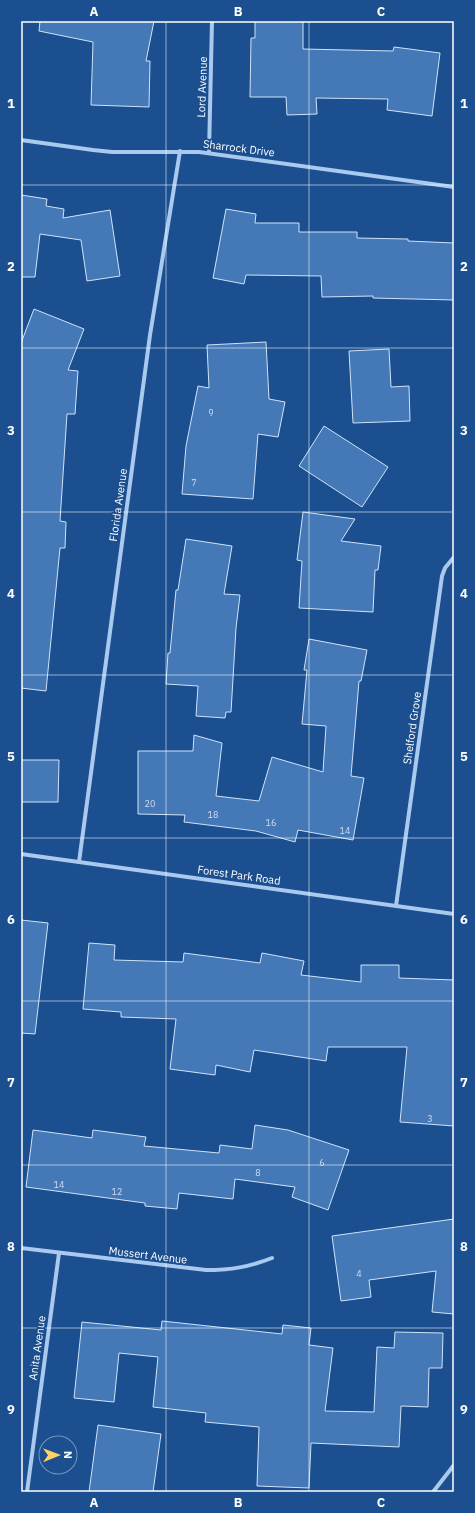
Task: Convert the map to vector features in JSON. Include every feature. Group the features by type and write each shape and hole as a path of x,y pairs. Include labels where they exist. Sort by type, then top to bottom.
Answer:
{"street":[{"name":"Lord Avenue","path":"209,153 212,21"},
{"name":"Sharrock Drive","path":"21,140 112,152 180,151 209,153 454,187"},
{"name":"Florida Avenue","path":"79,862 150,335 180,151"},
{"name":"Shelford Grove","path":"396,906 442,576 444,568 454,557"},
{"name":"Forest Park Road","path":"21,854 454,914"},
{"name":"Mussert Avenue","path":"21,1248 206,1270 229,1270 254,1266 272,1258"},
{"name":"Anita Avenue","path":"27,1492 59,1253"},
{"path":"433,1492 454,1465"}],"building":[{"path":"40,21 154,21 146,61 150,61 149,107 91,105 93,42 39,31"},
{"path":"255,21 303,21 303,49 393,51 394,47 440,53 432,116 387,110 388,99 316,98 317,114 287,115 286,97 250,97 251,38 255,38"},
{"path":"21,195 47,199 46,206 64,209 63,218 110,210 120,276 87,281 81,240 40,234 35,277 21,277"},
{"path":"226,209 256,214 255,223 299,223 299,232 357,232 357,238 408,239 408,241 454,243 454,300 373,298 373,296 322,297 321,276 246,275 244,284 213,278"},
{"path":"34,309 84,329 68,370 78,371 75,414 67,414 60,521 66,522 65,548 60,548 46,691 21,688 21,343"},
{"path":"266,342 269,399 285,402 278,437 258,434 253,499 182,494 186,446 198,386 209,388 207,345"},
{"path":"389,349 391,387 409,386 410,421 353,423 349,351"},
{"path":"324,426 388,467 362,507 299,466"},
{"path":"303,512 355,519 341,541 381,546 378,570 375,570 373,612 299,608 302,561 297,560"},
{"path":"186,539 232,546 224,594 240,595 236,628 231,712 226,712 225,718 196,716 198,686 166,684 168,653 170,653 176,590 178,590"},
{"path":"309,639 367,650 361,681 359,681 351,776 364,778 353,840 298,830 295,842 256,831 184,822 185,815 138,814 138,751 193,751 194,735 222,743 216,796 259,801 272,757 323,772 326,726 302,724 307,670 304,670"},
{"path":"21,760 59,760 58,802 21,802"},
{"path":"21,920 48,923 35,1034 21,1033"},
{"path":"89,943 115,945 114,960 183,962 184,953 260,963 262,953 304,961 301,975 361,982 361,965 399,965 399,978 454,980 454,1126 400,1122 407,1047 328,1047 326,1061 254,1050 250,1072 216,1065 215,1075 170,1069 176,1019 121,1017 121,1012 83,1009"},
{"path":"255,1125 288,1130 349,1150 328,1210 292,1197 295,1187 235,1179 233,1199 179,1193 177,1209 145,1206 145,1203 26,1187 33,1130 92,1138 93,1130 146,1137 144,1146 219,1153 220,1145 252,1149"},
{"path":"454,1219 454,1314 432,1312 436,1271 369,1280 371,1297 341,1301 332,1236"},
{"path":"162,1321 282,1334 283,1325 311,1328 309,1345 333,1348 325,1411 374,1412 377,1347 394,1348 395,1332 443,1333 442,1368 429,1368 428,1407 401,1406 399,1447 311,1443 309,1488 257,1486 259,1427 205,1422 206,1413 153,1407 158,1357 119,1353 114,1402 74,1398 82,1322 161,1330"},
{"path":"98,1425 161,1434 153,1492 89,1492"}]}
